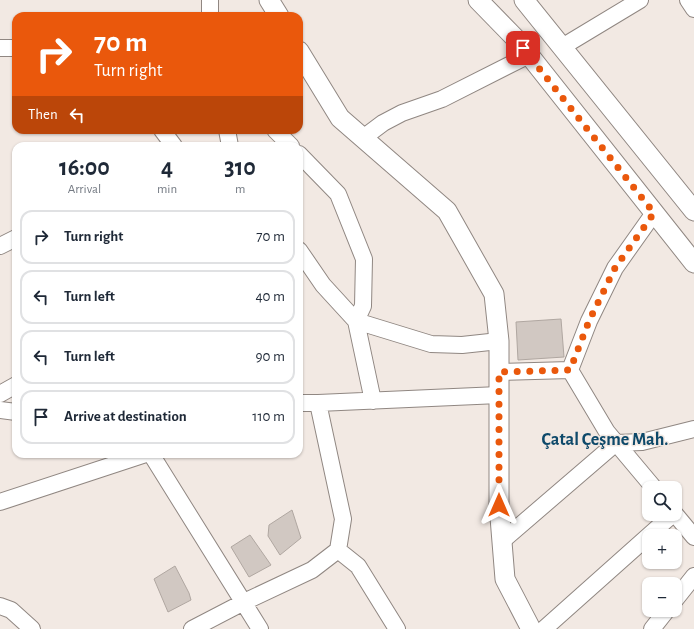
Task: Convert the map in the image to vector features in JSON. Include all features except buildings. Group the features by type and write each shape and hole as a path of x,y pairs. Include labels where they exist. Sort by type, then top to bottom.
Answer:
{"street":[{"path":"210,0 210,12"},
{"path":"269,0 276,12"},
{"path":"478,0 518,41 694,263"},
{"path":"524,0 692,205"},
{"path":"562,47 640,0"},
{"path":"688,0 694,9"},
{"path":"0,48 12,48"},
{"path":"363,138 383,123 402,113 442,99 529,55"},
{"path":"303,58 340,118 447,211 494,294 499,341 499,505 505,579 531,629"},
{"path":"279,134 287,142"},
{"path":"303,158 338,194 364,259 363,306 356,321 373,401"},
{"path":"570,370 589,321 615,268 654,213"},
{"path":"0,246 12,240"},
{"path":"303,256 323,285 356,321 430,344 462,345 499,341"},
{"path":"499,372 570,370"},
{"path":"570,370 607,432 648,481"},
{"path":"0,394 12,387"},
{"path":"303,403 499,396"},
{"path":"192,629 244,602 312,570 338,550 343,519 318,403"},
{"path":"0,410 12,412"},
{"path":"502,541 616,443 642,442 694,429"},
{"path":"0,502 134,458"},
{"path":"154,458 260,629"},
{"path":"544,629 666,521"},
{"path":"680,521 694,537"},
{"path":"338,550 358,566 397,629"},
{"path":"682,591 694,576"},
{"path":"0,606 11,610 32,629"},
{"path":"652,629 661,617"}],"district":[{"name":"Çatal Çeşme Mah.","path":"605,440"}],"route":[{"path":"499,505 499,372 570,370 589,321 615,268 654,213 523,48"}]}
